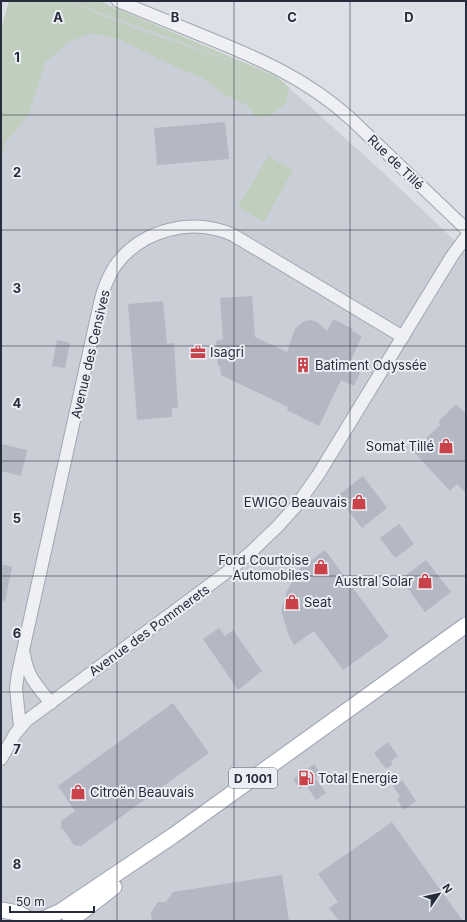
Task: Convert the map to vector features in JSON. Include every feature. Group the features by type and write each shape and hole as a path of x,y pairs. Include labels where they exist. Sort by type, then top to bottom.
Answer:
{"main road":[{"name":"D 1001","path":"33,921 43,919 61,911 174,835 466,625"},
{"name":"D 1001","path":"70,921 98,898 466,634"},
{"path":"2,910 18,914 33,921"}],"street":[{"name":"Rue de Tillé","path":"118,1 257,59 301,80 325,97 351,119 466,229"},
{"name":"Avenue des Censives","path":"20,727 16,688 24,649 100,303 112,271 121,259 134,246 151,236 179,227 208,227 225,231 403,337"},
{"name":"Avenue des Pommerets","path":"1,759 9,742 20,727 227,572 250,553 296,506 318,475 452,256 466,237"},
{"name":"Avenue des Censives","path":"24,649 25,664 30,677 51,703"}],"shaded area":[{"path":"32,1 68,1 276,76 376,166 466,251 466,921 1,921 1,114"}],"green space":[{"path":"9,1 66,1 145,32 247,66 68,1 99,1 276,76 289,87 286,103 269,116 258,118 245,104 225,95 203,78 180,69 118,39 92,33 68,42 45,63 28,115 6,142 1,159 1,29"},
{"path":"268,156 293,170 264,222 238,207"}],"building":[{"path":"225,122 229,159 157,165 154,128"},
{"name":"Batiment Odyssée","path":"252,296 255,337 287,352 295,329 304,321 311,320 317,322 327,331 333,319 353,329 352,331 362,336 350,362 362,368 354,386 341,380 319,426 287,410 288,407 221,375 220,366 218,366 216,341 223,339 220,298"},
{"path":"163,301 167,344 174,343 178,408 172,408 172,417 137,420 128,304"},
{"path":"57,340 70,343 65,368 52,366"},
{"path":"456,404 466,414 466,493 457,484 450,491 413,451 440,425 439,421"},
{"path":"1,444 27,450 21,476 1,471"},
{"path":"363,476 387,508 362,528 337,496"},
{"path":"399,524 414,544 395,558 380,538"},
{"path":"325,550 389,637 343,670 314,631 294,645 288,634 281,610 287,591 299,569"},
{"path":"426,560 451,592 425,612 401,579"},
{"path":"1,564 12,567 5,601 1,600"},
{"path":"219,628 225,636 233,630 262,671 238,690 203,639"},
{"path":"173,703 209,753 81,846 74,845 63,829 61,829 61,821 75,811 58,786"},
{"path":"388,742 398,756 391,761 393,764 386,769 374,753"},
{"path":"314,764 321,774 315,778 326,793 316,800 306,785 300,789 293,779"},
{"path":"402,780 416,801 404,810 397,799 400,797 393,786"},
{"path":"392,822 463,921 339,921 329,908 338,902 318,874"},
{"path":"282,875 289,921 152,921 151,912 158,902 166,902 173,892"}],"place":[{"name":"Isagri","path":"198,352"},
{"name":"Batiment Odyssée","path":"303,365"},
{"name":"Somat Tillé","path":"446,446"},
{"name":"EWIGO Beauvais","path":"359,502"},
{"name":"Ford Courtoise Automobiles","path":"321,567"},
{"name":"Austral Solar","path":"425,581"},
{"name":"Seat","path":"292,602"},
{"name":"Total Energie","path":"306,778"},
{"name":"Citroën Beauvais","path":"78,792"}]}
